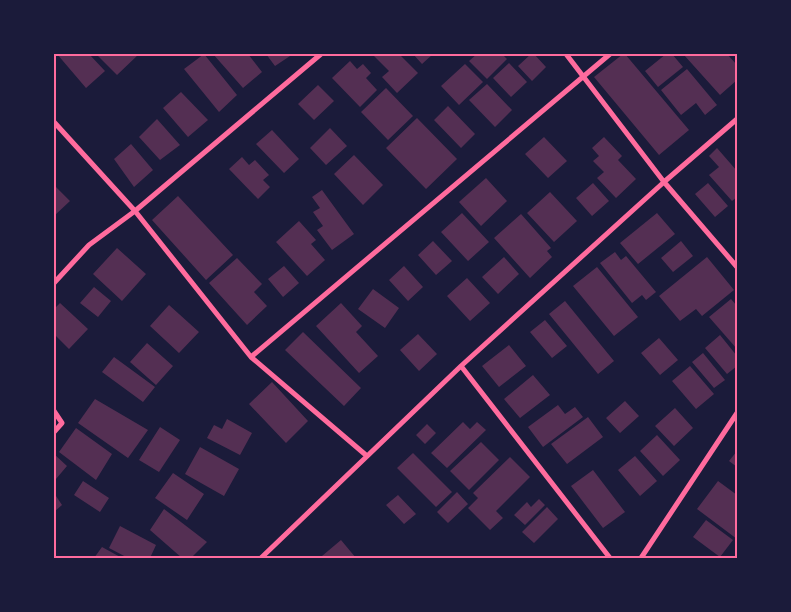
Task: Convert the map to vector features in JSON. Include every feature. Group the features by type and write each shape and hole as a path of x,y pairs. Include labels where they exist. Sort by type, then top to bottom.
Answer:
{"street":[{"path":"54,283 89,245 135,211 321,54"},
{"path":"566,54 664,182 737,267"},
{"path":"251,357 610,54"},
{"path":"261,558 461,366 664,182 737,119"},
{"path":"54,122 135,211 251,357 367,456"},
{"path":"461,366 610,558"},
{"path":"54,410 62,423 54,432"},
{"path":"640,558 737,413"}],"building":[{"path":"57,54 89,54 105,71 86,88"},
{"path":"96,54 139,54 117,75"},
{"path":"204,54 237,95 219,112 184,69"},
{"path":"213,54 248,54 262,72 243,88"},
{"path":"266,54 293,54 275,66"},
{"path":"372,54 399,54 418,73 397,93 382,77 389,71"},
{"path":"413,54 433,54 422,64"},
{"path":"477,54 502,54 507,59 487,79 469,61"},
{"path":"531,54 534,54 546,67 532,81 518,66"},
{"path":"625,54 689,130 659,155 594,77"},
{"path":"666,54 672,54 683,67 658,87 645,71"},
{"path":"685,54 727,54 737,65 737,80 720,95"},
{"path":"350,61 357,69 363,64 371,73 366,78 377,90 360,107 332,78"},
{"path":"509,63 527,82 511,97 493,78"},
{"path":"465,64 483,82 459,105 441,86"},
{"path":"687,69 717,105 705,115 696,103 681,115 661,90"},
{"path":"487,84 512,110 495,127 469,100"},
{"path":"318,85 334,101 314,120 298,104"},
{"path":"386,88 413,116 388,140 361,112"},
{"path":"181,92 208,120 188,137 163,108"},
{"path":"448,106 475,134 461,148 434,120"},
{"path":"417,118 457,159 426,189 386,148"},
{"path":"157,119 180,145 160,160 139,137"},
{"path":"330,128 347,146 326,165 310,148"},
{"path":"272,130 299,159 284,173 256,144"},
{"path":"544,137 567,161 548,178 525,154"},
{"path":"604,137 622,156 618,160 636,179 616,198 597,178 604,172 593,161 599,156 592,148"},
{"path":"131,144 153,170 134,187 114,159"},
{"path":"717,148 737,171 737,197 732,201 709,175 719,167 709,156"},
{"path":"354,155 383,185 363,205 334,174"},
{"path":"242,157 249,165 255,160 269,175 263,180 270,187 258,199 229,169"},
{"path":"486,178 507,201 481,226 459,202"},
{"path":"593,183 609,201 592,216 576,198"},
{"path":"708,183 728,206 715,217 695,194"},
{"path":"56,187 70,201 54,216 54,188"},
{"path":"322,190 354,234 332,250 317,230 323,226 313,212 320,208 312,197"},
{"path":"550,192 577,221 554,242 527,213"},
{"path":"178,196 233,255 206,280 152,220"},
{"path":"462,213 489,242 468,261 441,232"},
{"path":"657,213 675,234 638,264 620,243"},
{"path":"521,214 551,248 547,251 552,257 530,278 494,238"},
{"path":"299,221 316,240 311,244 325,260 307,276 276,242"},
{"path":"433,241 452,261 436,275 418,255"},
{"path":"681,241 693,256 673,272 661,258"},
{"path":"117,248 146,274 122,301 93,274"},
{"path":"615,252 621,260 626,256 656,292 646,300 642,295 632,303 600,263"},
{"path":"504,257 519,274 498,294 482,277"},
{"path":"707,257 734,290 702,316 696,309 680,321 659,296"},
{"path":"237,258 262,284 254,292 267,306 247,325 209,283"},
{"path":"284,266 299,283 283,297 268,279"},
{"path":"404,266 423,287 408,301 389,280"},
{"path":"597,267 638,317 614,336 573,286"},
{"path":"467,278 490,303 470,321 447,296"},
{"path":"94,287 111,301 98,317 80,303"},
{"path":"373,289 399,308 385,328 358,309"},
{"path":"731,299 737,306 737,349 709,317"},
{"path":"565,301 614,361 598,374 549,314"},
{"path":"60,303 88,329 69,349 54,334 54,309"},
{"path":"341,303 362,326 356,332 378,356 359,373 316,326"},
{"path":"169,305 199,332 179,353 150,326"},
{"path":"545,320 567,346 552,358 530,332"},
{"path":"303,332 361,388 344,406 285,350"},
{"path":"418,334 437,354 419,371 400,350"},
{"path":"720,335 737,356 737,366 727,374 705,348"},
{"path":"659,338 678,360 660,375 641,353"},
{"path":"147,343 173,366 156,385 130,362"},
{"path":"509,345 526,366 499,387 482,366"},
{"path":"703,353 725,380 714,388 692,362"},
{"path":"114,357 155,387 143,402 102,372"},
{"path":"690,366 714,394 696,409 672,381"},
{"path":"533,375 550,395 520,418 504,399"},
{"path":"272,382 308,421 286,443 249,404"},
{"path":"95,399 148,430 128,458 78,423"},
{"path":"625,401 639,416 620,433 606,418"},
{"path":"558,405 565,414 575,407 583,417 543,447 528,427"},
{"path":"675,408 693,428 674,446 655,426"},
{"path":"588,417 603,437 567,464 551,444"},
{"path":"227,419 252,433 240,455 207,438 214,425 222,429"},
{"path":"463,422 470,429 477,422 486,430 447,468 431,453"},
{"path":"427,424 436,433 425,444 416,435"},
{"path":"160,427 180,440 159,472 139,460"},
{"path":"76,428 112,454 96,480 59,452"},
{"path":"657,435 680,460 663,476 640,451"},
{"path":"481,442 499,460 469,490 450,471"},
{"path":"200,447 239,469 224,496 185,474"},
{"path":"737,451 737,467 729,461"},
{"path":"413,453 452,492 436,507 397,468"},
{"path":"54,454 67,466 56,479 54,476"},
{"path":"635,456 657,481 640,496 618,470"},
{"path":"510,457 530,477 496,511 503,518 490,530 468,508 478,498 473,493"},
{"path":"593,470 625,512 603,528 571,486"},
{"path":"173,473 204,494 187,520 155,498"},
{"path":"83,481 109,498 100,512 74,495"},
{"path":"718,481 737,495 737,539 697,509"},
{"path":"457,492 468,504 448,523 437,512"},
{"path":"54,493 62,505 54,512"},
{"path":"398,495 416,514 404,524 386,505"},
{"path":"539,499 545,505 525,525 514,515 527,502 531,507"},
{"path":"547,507 558,519 534,543 522,532"},
{"path":"164,509 207,542 191,558 182,558 150,530"},
{"path":"706,520 733,540 720,557 693,537"},
{"path":"120,526 156,545 150,558 128,558 109,548"},
{"path":"341,540 356,558 324,558 322,556"},
{"path":"102,547 122,558 94,558"}]}
